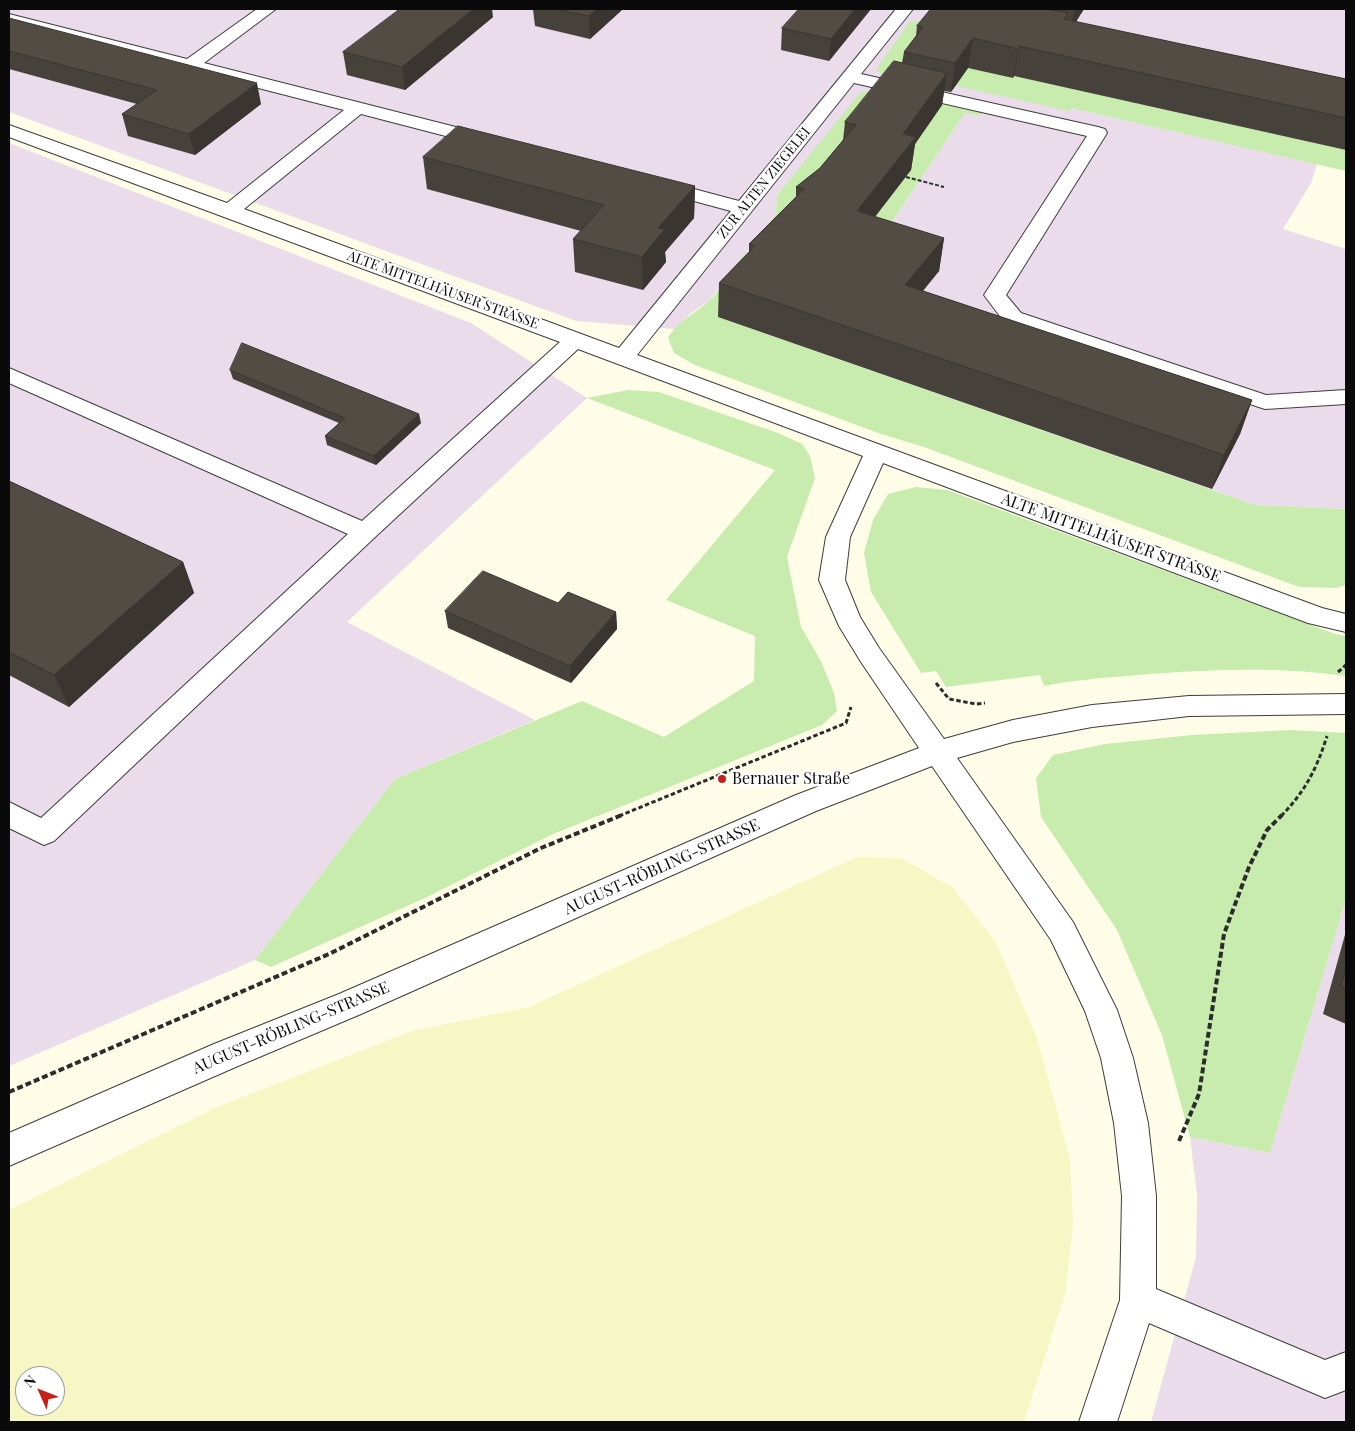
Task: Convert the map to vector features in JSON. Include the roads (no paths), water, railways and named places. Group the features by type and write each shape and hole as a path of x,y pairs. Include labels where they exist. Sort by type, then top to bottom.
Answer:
{"street":[{"path":"190,65 268,9"},
{"name":"ZUR ALTEN ZIEGELEI","path":"623,357 850,77 914,9"},
{"path":"9,10 14,12 9,15"},
{"path":"9,20 503,145"},
{"path":"850,77 1098,133 995,294 1013,318 1265,402 1346,397"},
{"path":"230,210 358,107"},
{"name":"ALTE MITTELHÄUSER STRASSE","path":"9,131 230,210 1317,616 1346,623"},
{"path":"643,182 743,208"},
{"path":"9,814 44,833 365,532 576,339"},
{"path":"9,375 365,532"},
{"path":"877,451 838,537 832,580 848,619 870,655 1062,931 1101,1010 1117,1058 1131,1123 1140,1196 1138,1300 1098,1422"},
{"name":"AUGUST-RÖBLING-STRASSE","path":"9,1150 226,1055 359,1000 806,803 938,752 1013,731 1092,716 1189,706 1338,704"},
{"path":"1138,1300 1325,1379 1346,1371"}],"place":[{"name":"Bernauer Straße","path":"722,779"}]}
